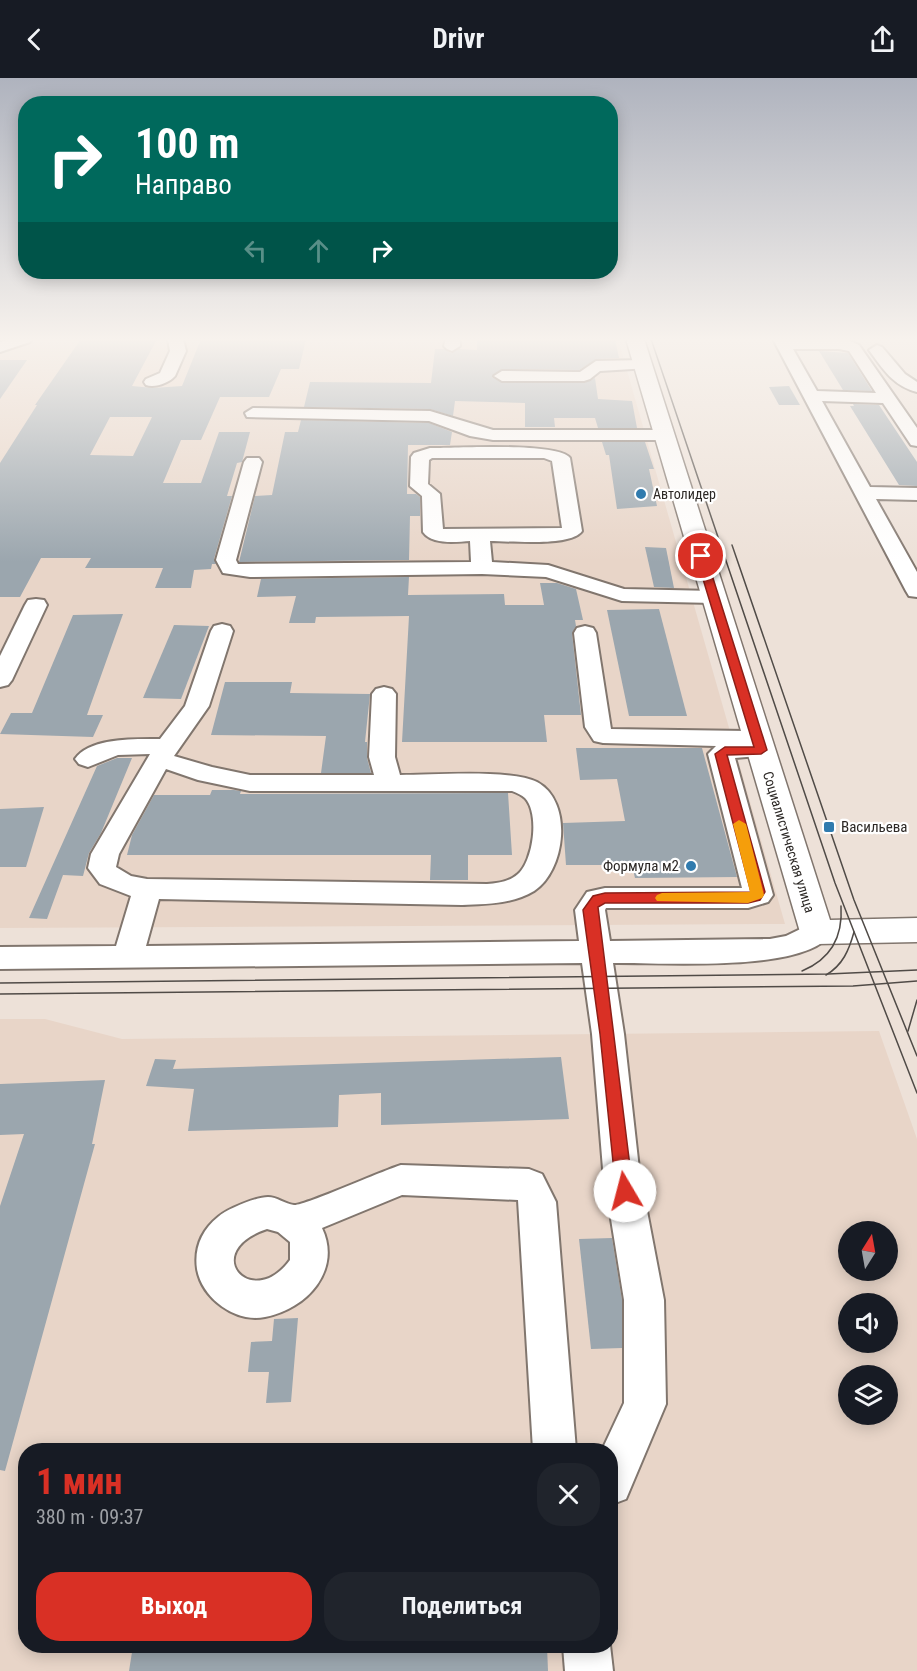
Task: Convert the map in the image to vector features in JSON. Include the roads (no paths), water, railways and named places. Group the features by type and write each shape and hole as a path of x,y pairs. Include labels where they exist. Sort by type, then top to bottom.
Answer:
{"main road":[{"name":"Социалистическая улица","path":"657,413 817,932"},
{"path":"817,932 917,930"}],"street":[{"path":"273,413 430,416 442,418 474,432 493,435 664,435"},
{"path":"819,413 863,494 911,570 917,591"},
{"path":"898,413 917,441"},
{"path":"430,453 550,453 561,458 571,533 480,535 445,536 433,532 431,494 419,486 420,456 430,453"},
{"path":"253,462 226,560 230,569 250,571 482,568 548,571 622,595 714,597"},
{"path":"863,494 917,494"},
{"path":"480,535 482,568"},
{"path":"0,680 36,605"},
{"path":"88,759 105,749 115,747 164,753 241,782 516,783 527,787 541,801 545,813 546,848 539,870 524,884 508,890 462,895 147,889 112,879 105,874 102,862 128,811 164,753 197,706 222,631"},
{"path":"585,633 597,727 603,736 759,745"},
{"path":"384,694 382,757 389,783"},
{"path":"618,1465 645,1404 644,1300 621,1169 608,1034 590,910 597,899 748,898 758,895 721,754 725,751 759,745"},
{"path":"128,957 147,889"},
{"path":"0,958 784,948 805,942 817,932"},
{"path":"295,1222 400,1180 529,1185 538,1202 555,1443"},
{"path":"588,1653 589,1671"}],"tram line":[{"path":"676,413 835,883 870,972"},
{"path":"732,545 854,900 883,972"},
{"path":"802,971 821,960 833,946 840,928 841,906"},
{"path":"827,974 837,967 844,956 854,932"},
{"path":"883,972 917,970"},
{"path":"827,974 870,972"},
{"path":"870,972 875,984"},
{"path":"870,972 883,972"},
{"path":"883,972 888,983"},
{"path":"0,983 827,974"},
{"path":"888,983 917,981"},
{"path":"875,984 888,983"},
{"path":"888,983 917,1056"},
{"path":"0,994 875,984"},
{"path":"875,984 917,1093"},
{"path":"908,1031 917,1000"}],"place":[{"name":"Автолидер","path":"641,494"},
{"name":"Васильева","path":"829,827"},
{"name":"Формула м2","path":"691,866"}]}
